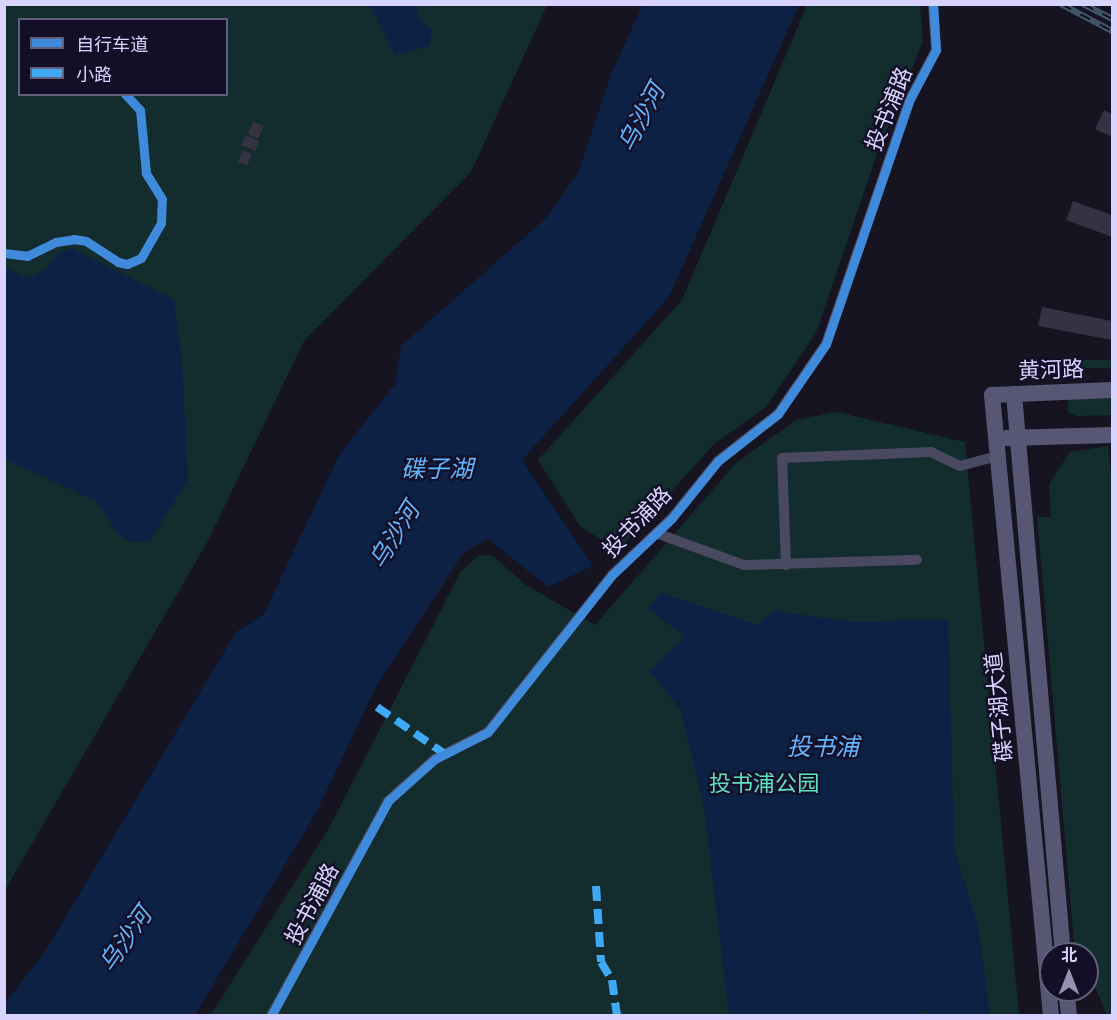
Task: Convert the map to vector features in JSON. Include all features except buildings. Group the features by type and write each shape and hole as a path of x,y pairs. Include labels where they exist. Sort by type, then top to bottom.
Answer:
{"main road":[{"name":"黄河路","path":"992,395 1113,390"},
{"name":"碟子湖大道","path":"1014,394 1062,942"},
{"name":"碟子湖大道","path":"992,395 1052,1016"},
{"path":"996,438 1113,435"}],"street":[{"name":"投书浦路","path":"271,1016 388,801 435,759 488,732 612,575 656,533 718,461 778,414 826,344 909,101 936,50 933,4"},
{"path":"786,565 782,458 931,452 960,466 998,456"},
{"path":"656,533 744,565 917,560"}],"green space":[{"path":"5,5 547,5 471,172 304,341 208,541 5,890"},
{"path":"807,5 920,5 923,41 876,157 816,333 766,407 714,444 618,551 580,526 538,460 682,300"},
{"path":"1064,360 1112,360 1112,368 1064,368"},
{"path":"1112,395 1112,415 1076,416 1068,412 1068,399"},
{"name":"投书浦公园","path":"837,412 965,442 1019,1015 210,1016 329,828 461,571 479,555 493,556 526,585 595,625 736,463 796,420"},
{"path":"1108,446 1112,484 1112,1016 1107,1015 1099,996 1099,942 1074,942 1037,517 1051,517 1049,484 1070,452"}],"water":[{"name":"碟子湖","path":"643,4 799,5 669,297 522,460 593,566 548,587 488,539 464,552 377,685 316,813 195,1015 5,1015 5,1003 44,953 236,632 264,614 339,455 395,384 401,346 546,218 578,173 612,72"},
{"path":"370,5 417,5 418,17 432,30 429,46 395,56"},
{"path":"71,248 174,300 182,363 188,479 150,541 131,542 118,534 98,502 5,459 5,267 22,276 34,276 45,270 58,254"},
{"name":"投书浦","path":"661,593 757,625 774,611 856,622 948,619 954,848 978,926 990,1015 931,1015 926,1010 917,1016 729,1015 704,807 680,709 650,671 685,637 648,608"}],"railway":[{"path":"1061,4 1112,31"},
{"path":"1083,4 1112,19"}],"marked path":[{"path":"377,707 445,754"},
{"path":"596,886 601,962 612,980 617,1016"}],"cycle path":[{"path":"271,1016 388,801 435,759 488,732 612,575 672,518 718,461 778,414 826,344 909,101 936,50 933,4"},
{"path":"4,253 27,256 56,242 74,239 86,241 118,262 127,264 141,258 161,223 162,199 146,173 140,110 127,96"}],"water label":[{"name":"乌沙河","path":"642,118"},
{"name":"乌沙河","path":"395,536"},
{"name":"乌沙河","path":"126,940"}]}
